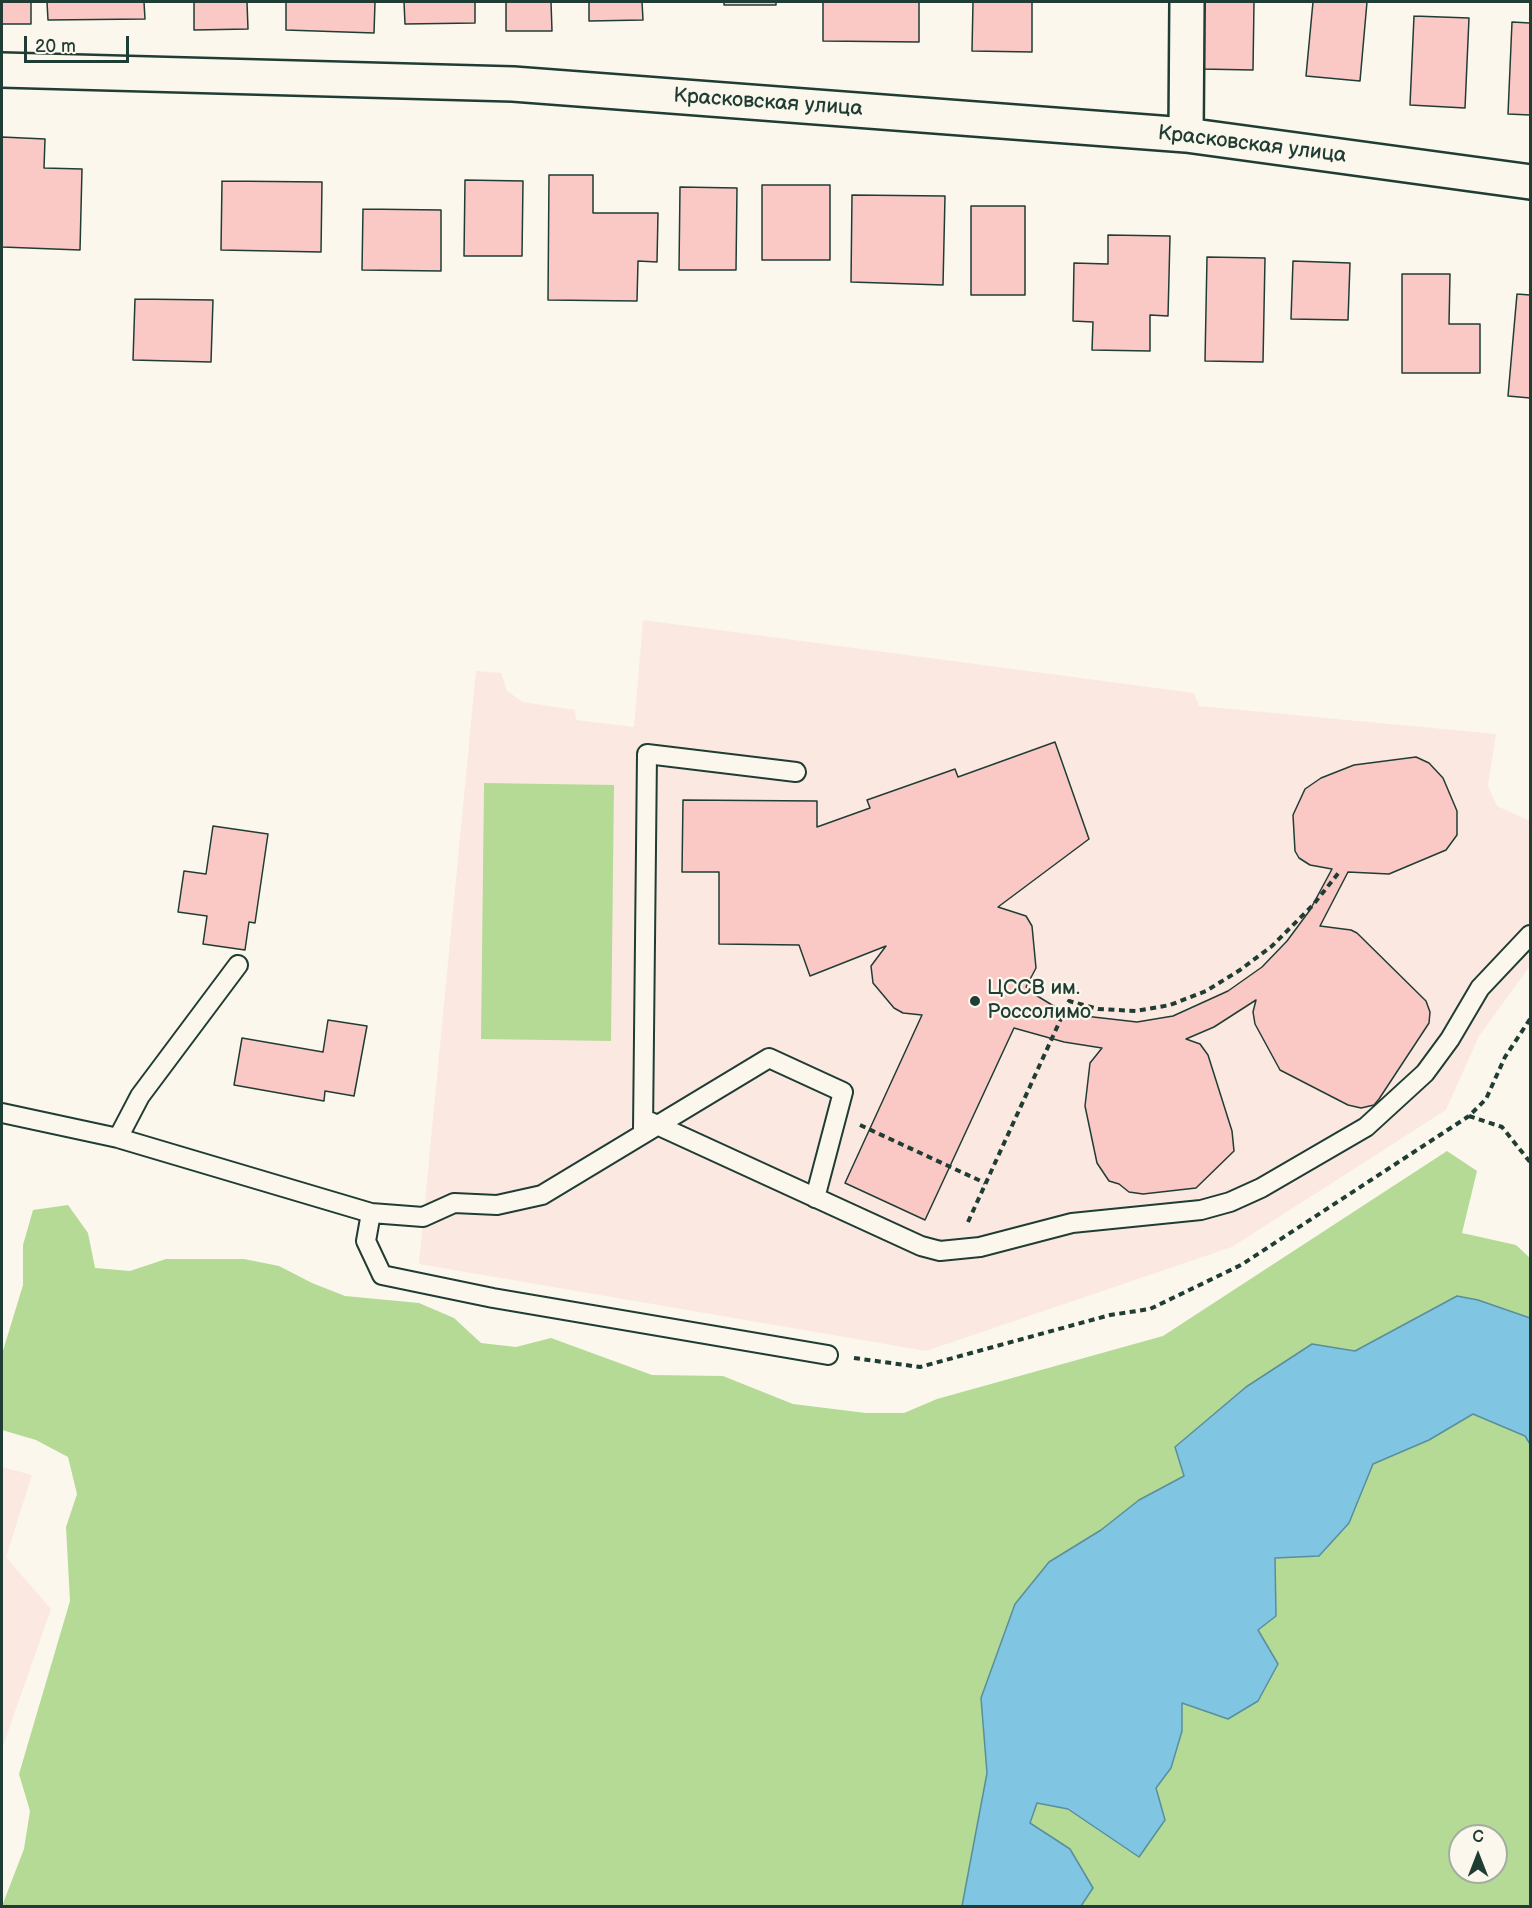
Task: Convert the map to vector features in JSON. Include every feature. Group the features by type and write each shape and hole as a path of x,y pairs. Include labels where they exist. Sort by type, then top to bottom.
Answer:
{"street":[{"path":"1186,135 1187,2"},
{"name":"Красковская улица","path":"2,70 513,84 1186,135 1530,182"}],"lane":[{"path":"648,1126 647,754 796,772"},
{"path":"648,1126 921,1246 954,1251 980,1248 1072,1222 1200,1210 1230,1202 1261,1188 1366,1127 1425,1073 1450,1039 1480,988 1530,935"},
{"path":"118,1138 140,1096 238,965"},
{"path":"2,1113 74,1126 371,1213 423,1217 454,1203 521,1202 560,1186 648,1126 770,1058 843,1092 815,1198"},
{"path":"371,1213 366,1240 382,1275 504,1300 828,1355"}],"path":[{"path":"954,1251 1069,1001 1098,1009 1136,1011 1170,1005 1206,991 1240,970 1272,945 1313,905 1340,871"},
{"path":"828,1355 920,1366 1110,1316 1150,1309 1240,1265 1469,1116 1486,1099 1505,1057 1530,1019"},
{"path":"837,1115 986,1183"},
{"path":"1469,1116 1502,1127 1530,1162"}],"shaded area":[{"name":"ЦССВ им. Россолимо","path":"643,620 1194,693 1199,706 1496,734 1488,786 1497,806 1530,821 1530,966 1479,1036 1446,1110 1232,1247 926,1351 419,1264 476,671 501,673 507,691 523,702 575,710 576,720 634,727"},
{"path":"2,1467 32,1475 6,1557 51,1609 2,1749"}],"green space":[{"path":"484,783 614,785 611,1041 481,1039"},
{"path":"1447,1151 1477,1171 1462,1233 1516,1245 1530,1258 1530,1906 2,1906 24,1849 30,1811 19,1774 70,1601 66,1527 77,1494 68,1457 36,1440 2,1430 2,1354 23,1285 23,1245 33,1210 68,1205 88,1233 95,1268 130,1271 166,1259 244,1259 279,1266 312,1283 345,1296 419,1303 454,1318 481,1343 516,1347 551,1338 652,1375 723,1376 793,1404 866,1413 904,1413 937,1399 1163,1336"}],"water":[{"path":"1457,1296 1478,1300 1530,1318 1530,1444 1525,1436 1473,1414 1429,1440 1373,1464 1349,1523 1319,1556 1275,1558 1276,1616 1258,1630 1278,1664 1258,1701 1228,1719 1182,1703 1182,1731 1171,1768 1156,1788 1165,1820 1139,1857 1068,1809 1037,1803 1030,1823 1070,1849 1093,1888 1081,1906 962,1906 987,1773 981,1698 1015,1604 1049,1562 1101,1530 1139,1500 1184,1476 1175,1447 1246,1387 1312,1344 1355,1351"}],"building":[{"path":"2,2 31,2 31,24 2,24"},
{"path":"47,2 144,2 145,19 48,20"},
{"path":"194,2 247,2 248,29 194,30"},
{"path":"286,2 375,2 374,33 286,30"},
{"path":"404,2 475,2 475,23 405,24"},
{"path":"506,2 551,2 552,31 506,31"},
{"path":"589,2 642,2 643,20 589,21"},
{"path":"724,2 776,2 776,5 724,5"},
{"path":"823,2 919,2 919,42 823,41"},
{"path":"973,2 1032,2 1032,52 972,51"},
{"path":"1201,2 1254,2 1253,70 1201,69"},
{"path":"1313,2 1367,2 1360,81 1306,76"},
{"path":"1414,16 1469,18 1465,108 1410,105"},
{"path":"1512,22 1530,23 1530,115 1508,114"},
{"path":"2,137 45,139 44,168 82,169 80,250 2,247"},
{"path":"549,175 593,175 593,213 658,213 657,262 638,261 637,301 548,300"},
{"path":"465,180 523,181 522,256 464,256"},
{"path":"222,181 322,182 321,252 221,250"},
{"path":"762,185 830,185 830,260 762,260"},
{"path":"680,187 737,188 736,270 679,270"},
{"path":"852,195 945,196 943,285 851,282"},
{"path":"971,206 1025,206 1025,295 971,295"},
{"path":"363,209 441,210 441,271 362,270"},
{"path":"1108,235 1170,236 1168,316 1150,315 1150,351 1092,350 1093,322 1073,321 1074,263 1108,264"},
{"path":"1207,257 1265,258 1263,362 1205,361"},
{"path":"1293,261 1350,263 1348,320 1291,319"},
{"path":"1402,274 1450,274 1449,324 1480,324 1480,373 1402,373"},
{"path":"1517,294 1530,295 1530,398 1508,396"},
{"path":"135,299 213,300 211,362 133,360"},
{"path":"1055,742 1089,839 998,907 1026,916 1032,926 1036,968 1026,987 1034,994 1057,1008 1076,1015 1137,1022 1173,1016 1228,991 1262,967 1287,941 1310,910 1332,869 1310,865 1299,858 1295,851 1293,815 1305,789 1321,778 1354,765 1416,757 1429,763 1443,778 1457,811 1457,835 1446,850 1389,874 1348,872 1320,926 1351,930 1357,933 1426,1001 1430,1012 1429,1023 1379,1099 1374,1105 1361,1108 1348,1105 1280,1070 1255,1024 1253,1012 1256,1000 1214,1027 1186,1039 1200,1044 1208,1055 1232,1131 1234,1151 1196,1188 1143,1194 1129,1192 1119,1184 1109,1181 1097,1163 1085,1106 1090,1063 1102,1048 1064,1042 1014,1028 925,1220 845,1183 922,1015 903,1013 894,1008 873,983 871,966 886,946 810,976 799,945 719,944 719,872 682,872 683,800 817,801 817,827 870,808 867,800 955,769 958,777"},
{"path":"213,826 268,834 255,923 249,922 245,950 203,944 207,916 178,912 184,871 206,874"},
{"path":"328,1020 367,1026 354,1096 325,1091 324,1101 234,1085 242,1038 323,1052"}],"place":[{"name":"ЦССВ им. Россолимо","path":"975,1001"}]}
